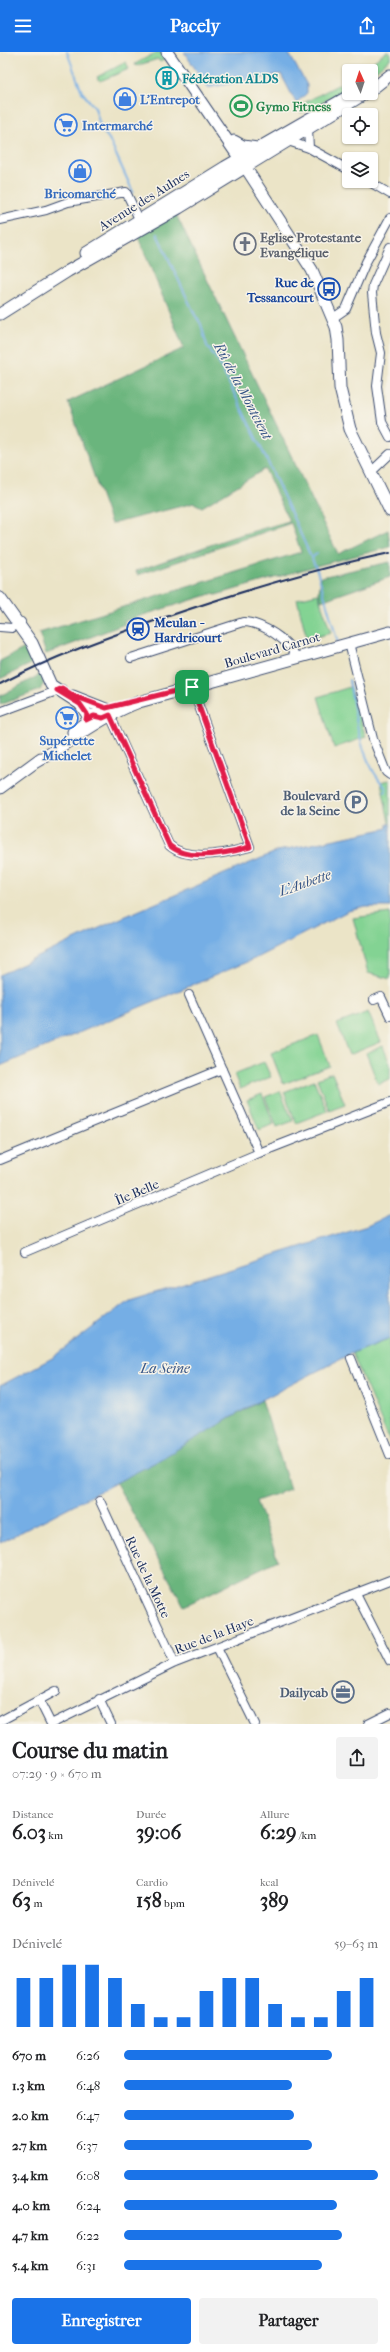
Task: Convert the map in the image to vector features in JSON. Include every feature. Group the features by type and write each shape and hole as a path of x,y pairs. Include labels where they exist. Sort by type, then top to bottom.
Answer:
{"main road":[{"path":"167,52 231,142 243,146 257,154"},
{"path":"174,52 231,142 242,163 312,270 333,318 338,340 339,375 345,413 350,429 390,511"},
{"path":"378,76 390,67"},
{"path":"378,84 390,75"},
{"path":"242,163 248,156 342,100"},
{"path":"257,154 288,141 355,100"},
{"path":"0,314 68,271 161,220 242,163 317,114"},
{"path":"225,166 231,142"},
{"path":"257,154 257,185"},
{"name":"Avenue des Aulnes","path":"0,306 225,166 242,163"},
{"path":"0,598 20,623 33,646 48,682 97,715 70,742 36,762 0,788"},
{"name":"Boulevard Carnot","path":"97,715 120,704 139,702 390,632"}],"street":[{"path":"308,129 309,148"},
{"path":"288,141 309,148 342,166"},
{"path":"378,187 390,194"},
{"path":"0,220 54,208 68,202 126,192 139,220"},
{"path":"333,318 346,309 366,262 390,218"},
{"path":"390,246 378,271 372,293 376,333 381,353 377,386 382,422 390,437"},
{"path":"371,472 390,454"},
{"path":"131,658 243,622 256,624 282,640 294,651 296,658"},
{"path":"0,627 10,628 20,623"},
{"path":"346,644 373,739 386,772 390,775"},
{"path":"97,715 164,836 174,850 211,855 224,854 250,847 192,687"},
{"path":"0,712 60,689"},
{"path":"189,995 259,1153"},
{"path":"374,1000 381,997 390,1016"},
{"path":"0,1160 222,1069"},
{"name":"Île Belle","path":"25,1252 259,1153 390,1102"},
{"path":"351,1358 390,1455"},
{"name":"Rue de la Motte","path":"100,1501 175,1663"},
{"name":"Rue de la Haye","path":"51,1724 99,1699 175,1663 390,1580"},
{"path":"356,1594 390,1661"},
{"path":"217,1647 255,1724"},
{"path":"0,1721 56,1691"},
{"path":"99,1699 110,1724"},
{"path":"39,1700 51,1724"},
{"path":"368,1724 390,1713"}],"green space":[{"path":"157,52 161,52 164,60 160,62 158,59 136,66 135,64"},
{"path":"386,52 390,52 390,59 378,69 378,64 370,64"},
{"path":"126,62 129,69 100,81 97,77"},
{"path":"342,83 342,92 301,113 298,106"},
{"path":"174,210 338,554 388,530 390,547 312,567 216,595 211,594 124,621 125,624 46,654 39,633 301,552 291,523 138,575 136,571 233,537 289,521 265,469 202,507 194,503 111,524 68,402 184,348 136,232"},
{"path":"390,562 390,577 321,601 319,593 321,577"},
{"path":"318,594 331,633 307,639 297,599"},
{"path":"27,647 35,662 0,679 0,661"},
{"path":"41,674 44,683 40,690 0,705 0,696"},
{"path":"350,687 366,737 334,748 318,697"},
{"path":"390,780 390,827 381,782"},
{"path":"390,913 390,979 368,973 353,918"},
{"path":"368,1012 381,1042 349,1055 337,1024"},
{"path":"318,1035 330,1066 283,1084 271,1053"},
{"path":"383,1046 390,1064 390,1079 378,1084 366,1053"},
{"path":"264,1062 271,1077 240,1089 234,1074"},
{"path":"332,1073 345,1104 329,1110 317,1079"},
{"path":"314,1080 327,1111 296,1123 284,1092"},
{"path":"280,1091 293,1121 277,1127 265,1097"},
{"path":"262,1094 274,1124 259,1130 247,1100"},
{"path":"390,1338 390,1442 352,1353"},
{"path":"262,1400 290,1489 256,1501 278,1560 184,1606 116,1483"}],"water":[{"path":"184,52 288,52 307,85 307,93 296,103 281,74 208,88"},
{"path":"387,824 390,824 390,907 366,907 348,911 254,959 0,1066 0,975 112,922 278,851 384,829 387,828"},
{"name":"La Seine","path":"390,1215 390,1338 352,1353 252,1405 154,1463 0,1543 0,1386 54,1357 129,1300 367,1226"}],"waterway":[{"name":"Rû de la Montcient","path":"67,52 82,92 95,108 101,129 109,139 133,192"},
{"name":"Rû de la Montcient","path":"157,234 195,315 201,324 207,346 218,361 266,458 317,570 338,643"},
{"name":"L'Aubette","path":"312,558 317,553"},
{"name":"L'Aubette","path":"349,680 356,723 364,752 377,777 386,788 385,792"}],"railway":[{"path":"0,684 79,648 189,609 303,574 390,553"}],"place":[{"name":"Fédération ALDS","path":"167,78"},
{"name":"L'Entrepot","path":"125,99"},
{"name":"Gymo Fitness","path":"241,106"},
{"name":"Intermarché","path":"66,125"},
{"name":"Bricomarché","path":"80,171"},
{"name":"Eglise Protestante Evangélique","path":"245,244"},
{"name":"Rue de Tessancourt","path":"329,289"},
{"name":"Meulan - Hardricourt","path":"138,629"},
{"name":"Supérette Michelet","path":"67,718"},
{"name":"Boulevard de la Seine","path":"356,802"},
{"name":"Dailycab","path":"343,1692"}],"route":[{"path":"192,687 250,847 224,854 211,855 174,850 164,836 110,715 103,718 94,716 86,720 87,714 82,706 57,690 62,688 68,693 87,700 96,706 106,708 120,704 139,702 192,687"}]}
